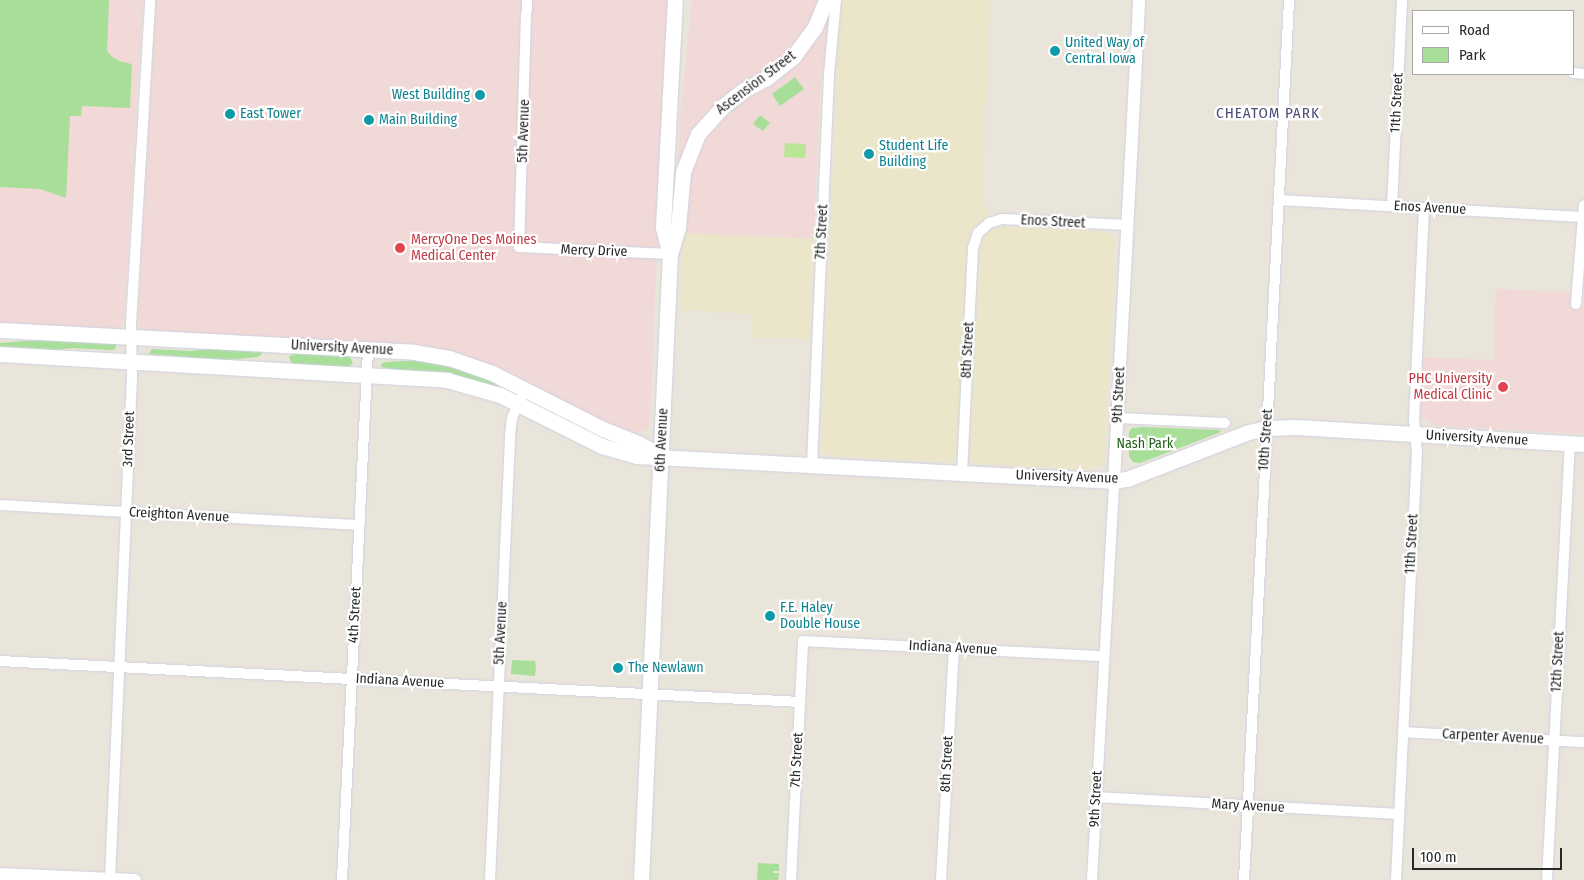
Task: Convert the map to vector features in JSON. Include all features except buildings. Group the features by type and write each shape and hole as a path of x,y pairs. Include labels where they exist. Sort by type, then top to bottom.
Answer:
{"main road":[{"name":"6th Avenue","path":"641,880 670,254 663,227 675,0"},
{"name":"Ascension Street","path":"670,254 678,228 683,172 698,134 722,107 744,90 765,79 793,56 815,27 826,0"},
{"name":"University Avenue","path":"0,330 414,352 449,358 479,367 603,430 644,446 661,456"},
{"name":"University Avenue","path":"0,354 366,374 460,383 485,390 518,404 554,424 614,450 638,456 1114,481 1127,479 1249,432 1267,428 1416,434 1577,444"}],"street":[{"name":"3rd Street","path":"110,879 126,512 131,362 130,337 150,0"},
{"name":"7th Street","path":"812,464 829,74 836,0"},
{"name":"9th Street","path":"1092,880 1139,0"},
{"name":"10th Street","path":"1244,880 1289,0"},
{"name":"11th Street","path":"1392,206 1402,0"},
{"name":"5th Avenue","path":"519,247 527,7"},
{"name":"Enos Avenue","path":"1279,200 1582,218"},
{"path":"1576,304 1581,286 1582,218 1584,205"},
{"name":"11th Street","path":"1396,880 1424,208"},
{"name":"Enos Street","path":"981,229 989,223 1002,219 1128,225"},
{"name":"8th Street","path":"962,473 973,248 981,229"},
{"name":"Mercy Drive","path":"519,247 670,254"},
{"name":"4th Street","path":"342,880 368,350"},
{"name":"5th Avenue","path":"490,880 510,436 512,418 525,390"},
{"path":"1118,418 1225,424"},
{"name":"12th Street","path":"1547,880 1554,741 1577,444"},
{"name":"Creighton Avenue","path":"0,506 359,525"},
{"name":"7th Street","path":"791,880 803,641"},
{"name":"Indiana Avenue","path":"803,641 1103,656"},
{"name":"8th Street","path":"941,880 954,648"},
{"name":"Indiana Avenue","path":"0,660 800,702"},
{"name":"Carpenter Avenue","path":"1403,732 1584,742"},
{"name":"Mary Avenue","path":"1096,797 1399,814"},
{"path":"0,874 28,877 135,880"}],"shaded area":[{"path":"0,0 143,0 124,319 118,329 0,323"},
{"name":"MercyOne Des Moines Medical Center","path":"156,0 667,0 650,423 648,429 635,435 610,426 487,364 148,332 140,328 138,320"},
{"path":"692,0 819,0 812,19 791,51 685,146 678,162 680,117"},
{"path":"840,0 990,0 982,203 991,215 978,223 968,241 957,455 948,462 831,456 821,451"},
{"path":"832,4 820,89 814,239 683,233 687,181 703,140 730,107 801,57 816,38"},
{"path":"1002,226 1109,232 1115,237 1105,460 1100,467 1087,470 983,464 975,462 970,457 980,247 983,238 989,230"},
{"path":"683,233 814,239 810,339 752,337 753,314 680,310"},
{"name":"PHC University Medical Clinic","path":"1496,289 1570,292 1570,307 1584,308 1584,434 1437,426 1421,418 1423,357 1493,360"}],"green space":[{"path":"0,0 109,0 107,51 112,57 132,64 130,108 82,106 81,116 70,116 66,198 40,189 0,187"},
{"path":"795,77 804,89 780,106 772,94"},
{"path":"760,115 770,123 763,131 753,124"},
{"path":"785,143 806,144 805,158 784,157"},
{"path":"51,339 116,343 116,345 115,349 111,350 72,348 48,351 0,349 0,343"},
{"path":"218,348 260,350 262,354 258,357 226,360 149,354 152,349 191,351"},
{"path":"295,352 349,355 353,363 349,367 292,364 289,357"},
{"path":"422,360 454,365 499,383 497,388 381,367 382,363 386,362"},
{"name":"Nash Park","path":"1132,428 1219,430 1221,432 1140,463 1133,462 1129,456 1129,432"},
{"path":"512,660 535,661 535,676 511,674"},
{"path":"758,863 779,864 779,871 773,871 773,873 779,873 778,880 757,880"}],"place":[{"name":"United Way of Central Iowa","path":"1055,51"},
{"name":"West Building","path":"480,95"},
{"name":"East Tower","path":"230,114"},
{"name":"Main Building","path":"369,120"},
{"name":"Student Life Building","path":"869,154"},
{"name":"MercyOne Des Moines Medical Center","path":"400,248"},
{"name":"PHC University Medical Clinic","path":"1503,387"},
{"name":"F.E. Haley Double House","path":"770,616"},
{"name":"The Newlawn","path":"618,668"}],"district":[{"name":"CHEATOM PARK","path":"1268,114"}]}
